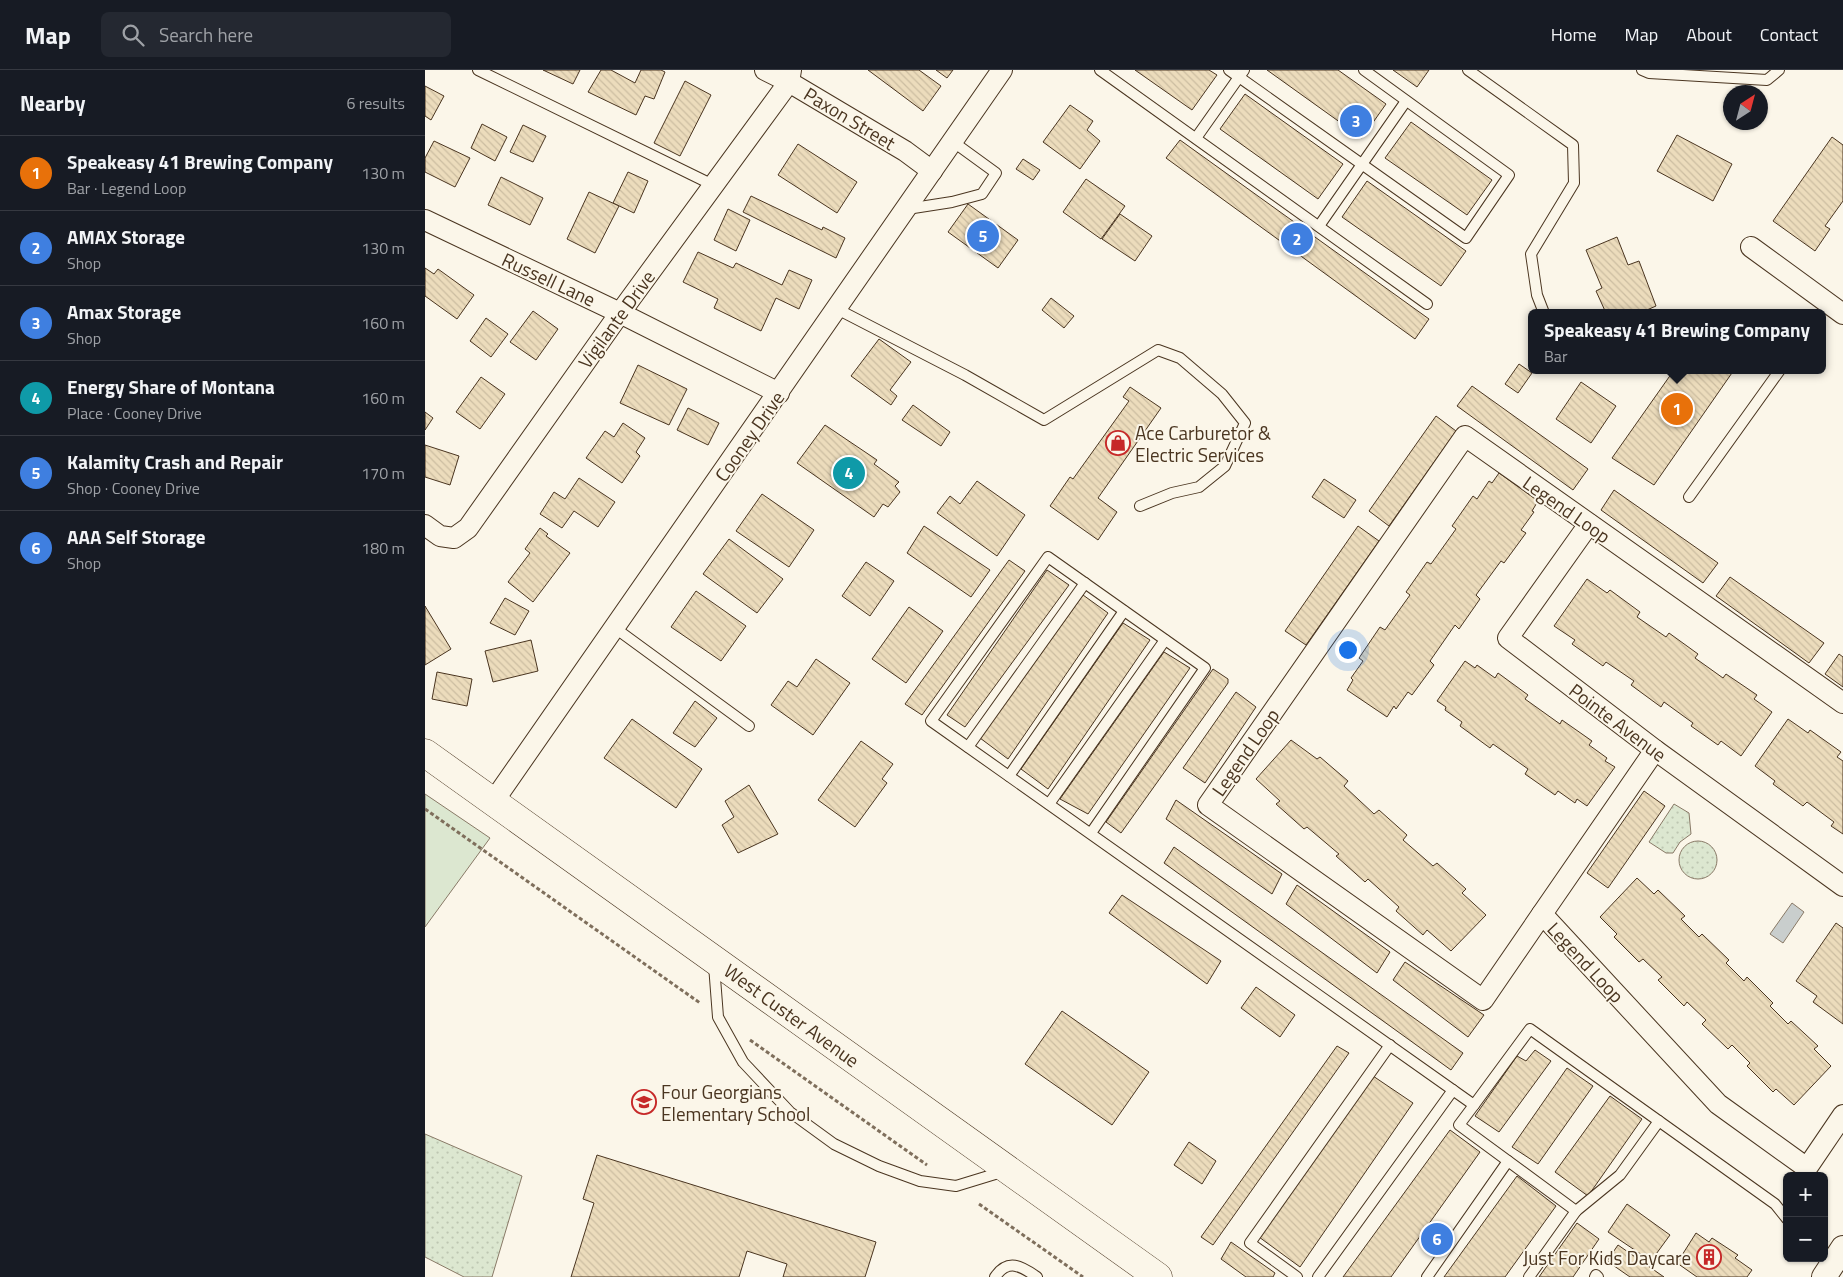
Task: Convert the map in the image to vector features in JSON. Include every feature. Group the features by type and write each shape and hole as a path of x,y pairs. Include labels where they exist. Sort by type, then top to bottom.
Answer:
{"main road":[{"name":"West Custer Avenue","path":"425,753 1158,1277"}],"street":[{"name":"Paxon Street","path":"765,70 790,76 905,151 931,171"},
{"name":"Cooney Drive","path":"493,802 1003,70"},
{"name":"Vigilante Drive","path":"425,526 440,536 454,538 468,528 619,312 713,185 790,76"},
{"name":"Russell Lane","path":"425,220 619,312 779,393"},
{"path":"1751,247 1830,310"},
{"name":"Legend Loop","path":"1843,704 1465,436 1208,804 1483,1000 1542,914 1718,1104 1807,1168 1843,1114"},
{"name":"Pointe Avenue","path":"1589,524 1508,638 1655,750 1843,886"},
{"path":"1542,914 1655,750"}],"lane":[{"path":"478,70 713,185"},
{"path":"1100,70 1427,304"},
{"path":"1229,70 1241,74 1361,164 1466,238 1509,175 1364,70"},
{"path":"1468,70 1573,145 1574,183 1531,254 1537,295 1542,309"},
{"path":"1641,70 1649,74 1767,80 1779,70"},
{"path":"1196,138 1241,74"},
{"path":"1319,226 1406,101"},
{"path":"906,209 951,202 982,194 996,173 953,142"},
{"path":"837,309 965,375 1044,420 1158,350 1180,358 1222,394 1245,423 1225,466 1199,487 1172,493 1140,506"},
{"path":"1689,497 1777,374"},
{"path":"1091,834 1205,668 1048,557 931,721 1474,1105"},
{"path":"968,747 1085,583"},
{"path":"1009,776 1124,611"},
{"path":"615,628 749,726"},
{"path":"1049,804 1165,640"},
{"path":"713,958 718,1017 743,1062 790,1112 834,1144 879,1166 920,1181 956,1186 1009,1170"},
{"path":"1576,1211 1459,1125 1530,1029 1775,1204 1785,1217"},
{"path":"1297,1277 1250,1243 1390,1045"},
{"path":"1318,1277 1453,1090"},
{"path":"1529,1277 1576,1211 1620,1175 1659,1121"},
{"path":"1427,1277 1508,1161"},
{"path":"995,1277 1002,1269 1013,1265 1025,1269 1037,1277"}],"path":[{"path":"425,809 700,1003"},
{"path":"746,1038 928,1166"},
{"path":"979,1204 1083,1277"}],"green space":[{"path":"425,794 490,838 425,927"},
{"path":"1674,804 1689,813 1691,834 1680,842 1673,853 1666,853 1649,842"},
{"path":"1698,841 1712,846 1717,860 1712,874 1698,879 1684,874 1679,860 1684,846"},
{"path":"425,1134 522,1176 492,1277 464,1277 425,1257"}],"shaded area":[{"path":"1792,903 1804,912 1783,943 1770,934"}],"building":[{"path":"543,70 580,70 573,84"},
{"path":"601,70 611,70 635,83 641,70 661,70 665,72 654,99 645,96 636,115 588,92"},
{"path":"868,70 919,70 941,86 923,111"},
{"path":"936,70 953,70 947,78"},
{"path":"1135,70 1209,70 1217,75 1192,110"},
{"path":"1267,70 1338,70 1386,104 1362,138"},
{"path":"1393,70 1429,70 1417,87"},
{"path":"685,81 711,95 680,156 654,143"},
{"path":"425,86 444,96 431,120 425,116"},
{"path":"1245,94 1343,164 1318,199 1220,129"},
{"path":"1070,105 1093,121 1087,130 1100,141 1080,169 1043,142"},
{"path":"1411,122 1492,180 1467,215 1385,158"},
{"path":"482,124 507,137 495,161 471,148"},
{"path":"523,125 546,136 533,162 510,152"},
{"path":"1677,135 1732,164 1713,201 1657,171"},
{"path":"1832,137 1843,145 1843,201 1825,226 1830,229 1815,251 1773,221"},
{"path":"1180,140 1429,319 1415,339 1166,158"},
{"path":"434,141 470,158 455,187 425,172 425,158"},
{"path":"798,144 857,182 837,213 778,175"},
{"path":"1023,159 1040,170 1033,180 1016,169"},
{"path":"628,172 648,181 634,213 613,203"},
{"path":"501,177 543,198 530,225 488,205"},
{"path":"1086,179 1125,206 1101,239 1063,212"},
{"path":"1367,181 1466,251 1441,286 1342,217"},
{"path":"589,192 619,206 595,253 567,239"},
{"path":"751,196 822,230 823,227 845,238 836,258 743,212"},
{"path":"968,204 1018,240 998,268 948,232"},
{"path":"728,209 750,220 736,251 714,240"},
{"path":"1120,214 1152,236 1135,261 1102,239"},
{"path":"1617,237 1628,265 1639,261 1656,306 1649,309 1604,309 1596,291 1602,288 1586,250"},
{"path":"698,252 733,268 736,263 782,285 789,270 812,280 799,309 776,298 761,331 714,308 718,299 683,282"},
{"path":"425,268 434,274 438,269 474,295 457,319 425,296"},
{"path":"1051,298 1074,316 1064,328 1042,310"},
{"path":"533,311 558,329 536,360 510,342"},
{"path":"486,318 508,334 491,357 470,341"},
{"path":"879,339 911,362 890,390 897,396 891,405 851,376"},
{"path":"1519,364 1528,370 1528,374 1531,374 1518,393 1505,384"},
{"path":"638,365 687,389 669,425 620,403"},
{"path":"1671,374 1731,374 1654,485 1612,458"},
{"path":"481,377 505,394 480,429 456,412"},
{"path":"1581,382 1616,406 1591,443 1556,419"},
{"path":"1472,386 1588,469 1573,490 1457,406"},
{"name":"Ace Carburetor & Electric Services","path":"1130,387 1161,408 1098,498 1117,512 1098,540 1050,506 1070,477 1073,479 1129,401 1123,397"},
{"path":"913,405 950,432 941,446 902,420"},
{"path":"688,408 719,423 708,445 677,430"},
{"path":"425,412 433,418 425,430"},
{"path":"1436,416 1456,431 1389,526 1369,511"},
{"path":"623,423 645,438 636,452 640,456 622,483 586,458 605,431 614,437"},
{"path":"825,425 877,460 874,464 899,482 895,486 900,492 888,507 883,504 874,517 797,463"},
{"path":"425,445 459,456 450,485 425,477"},
{"path":"1499,473 1538,501 1532,511 1534,512 1521,530 1526,533 1504,563 1501,561 1476,595 1480,599 1459,629 1455,625 1430,661 1434,665 1412,695 1408,692 1396,709 1394,706 1387,717 1347,690 1353,680 1351,678 1363,661 1359,658 1380,627 1385,630 1410,595 1406,592 1427,562 1431,564 1456,529 1452,526 1473,496 1477,499 1489,481 1492,483"},
{"path":"579,478 615,502 598,527 574,511 562,528 540,514 554,492 565,499"},
{"path":"1324,479 1356,500 1344,518 1312,497"},
{"path":"977,481 1025,515 997,556 937,513 950,496 960,504"},
{"path":"1614,490 1718,563 1703,583 1601,510"},
{"path":"762,494 814,530 789,567 736,531"},
{"path":"924,526 990,570 971,597 907,553"},
{"path":"1358,526 1379,541 1306,645 1285,631"},
{"path":"540,528 548,534 546,536 570,553 533,602 508,582 530,553 525,549"},
{"path":"729,539 783,579 757,613 703,574"},
{"path":"1009,560 1025,571 922,715 905,704"},
{"path":"866,562 894,581 870,616 842,596"},
{"path":"1047,570 1069,585 965,727 947,715"},
{"path":"1730,577 1824,643 1809,663 1716,596"},
{"path":"1587,579 1607,593 1610,590 1640,612 1637,617 1666,637 1669,633 1698,654 1695,658 1723,678 1726,674 1757,695 1754,699 1772,712 1741,756 1721,741 1718,745 1691,726 1693,723 1664,702 1661,707 1631,685 1634,681 1606,662 1603,666 1572,644 1575,640 1554,626"},
{"path":"696,591 746,626 721,661 671,627"},
{"path":"1083,595 1108,613 1008,759 980,738"},
{"path":"505,598 529,611 515,635 490,623"},
{"path":"425,606 451,649 425,665"},
{"path":"909,607 943,631 906,683 872,659"},
{"path":"1123,623 1150,640 1048,789 1021,769"},
{"path":"531,640 538,671 493,682 485,651"},
{"path":"1164,652 1190,668 1088,814 1060,799"},
{"path":"1839,654 1843,657 1843,687 1825,674"},
{"path":"816,659 850,683 813,735 771,705 788,681 797,687"},
{"path":"1465,661 1475,668 1477,665 1495,678 1498,673 1528,695 1525,699 1560,724 1562,720 1592,741 1589,745 1607,758 1605,761 1615,767 1587,806 1577,799 1575,803 1558,791 1555,795 1525,774 1528,769 1493,744 1490,748 1460,726 1462,722 1445,710 1446,707 1437,701"},
{"path":"1213,669 1228,679 1228,683 1121,833 1106,822"},
{"path":"437,672 472,679 467,706 432,699"},
{"path":"1236,692 1256,707 1205,783 1183,768"},
{"path":"695,701 717,718 695,747 673,733"},
{"path":"632,719 702,769 676,808 604,758"},
{"path":"1788,719 1808,733 1810,730 1841,752 1837,757 1843,761 1843,834 1831,826 1834,822 1807,802 1803,806 1773,784 1775,781 1755,766"},
{"path":"1291,740 1317,759 1320,757 1348,781 1344,786 1374,814 1379,810 1407,835 1403,840 1433,866 1437,863 1466,889 1462,893 1486,915 1451,951 1427,930 1423,935 1396,911 1399,907 1368,879 1365,882 1336,856 1339,854 1307,827 1304,829 1276,804 1280,801 1256,779"},
{"path":"861,741 893,764 882,779 887,783 855,827 818,800"},
{"path":"749,785 778,834 738,853 722,825 734,817 725,801"},
{"path":"1644,791 1665,806 1608,888 1587,873"},
{"path":"1176,800 1282,874 1272,894 1166,819"},
{"path":"1174,847 1463,1053 1451,1070 1164,863"},
{"path":"1637,878 1654,894 1658,890 1685,916 1681,919 1699,937 1702,934 1729,960 1726,963 1744,981 1747,977 1773,1003 1770,1006 1788,1024 1791,1021 1818,1046 1814,1049 1831,1066 1794,1105 1776,1089 1773,1092 1747,1066 1750,1063 1732,1045 1728,1049 1702,1024 1706,1020 1687,1002 1684,1006 1658,980 1662,977 1643,959 1639,962 1614,937 1617,934 1600,917"},
{"path":"1297,885 1390,952 1377,973 1286,904"},
{"path":"1122,895 1221,961 1207,984 1109,913"},
{"path":"1836,923 1843,928 1843,1024 1813,1002 1817,996 1796,981"},
{"path":"1405,962 1484,1015 1468,1037 1393,980"},
{"path":"1256,987 1295,1015 1280,1037 1241,1008"},
{"path":"1062,1011 1149,1072 1112,1125 1025,1064"},
{"path":"1337,1046 1349,1053 1213,1245 1201,1237"},
{"path":"1535,1050 1551,1061 1499,1132 1475,1116 1517,1056 1526,1061"},
{"path":"1567,1068 1593,1086 1538,1164 1512,1147"},
{"path":"1373,1076 1413,1103 1300,1267 1259,1237"},
{"path":"1610,1096 1642,1119 1588,1196 1555,1172"},
{"path":"1450,1130 1480,1152 1391,1277 1343,1277"},
{"path":"1189,1142 1216,1161 1202,1184 1174,1165"},
{"path":"597,1155 876,1242 865,1277 783,1277 787,1264 747,1251 739,1277 571,1277 594,1203 583,1199"},
{"path":"1517,1176 1556,1206 1505,1277 1444,1277"},
{"path":"1627,1204 1670,1235 1651,1261 1608,1232"},
{"path":"1577,1223 1599,1239 1573,1277 1539,1277"},
{"name":"Just For Kids Daycare","path":"1696,1233 1709,1242 1712,1238 1738,1255 1735,1258 1752,1270 1747,1277 1697,1277 1677,1263"},
{"path":"1231,1242 1275,1273 1273,1277 1246,1277 1221,1259"},
{"path":"1618,1245 1664,1277 1630,1277 1607,1261"}],"place":[{"name":"Amax Storage","path":"1356,121"},
{"name":"Kalamity Crash and Repair","path":"983,236"},
{"name":"AMAX Storage","path":"1297,239"},
{"name":"Speakeasy 41 Brewing Company","path":"1677,409"},
{"name":"Ace Carburetor & Electric Services","path":"1118,443"},
{"name":"Energy Share of Montana","path":"849,473"},
{"name":"Four Georgians Elementary School","path":"644,1102"},
{"name":"AAA Self Storage","path":"1437,1239"},
{"name":"Just For Kids Daycare","path":"1709,1257"}]}
